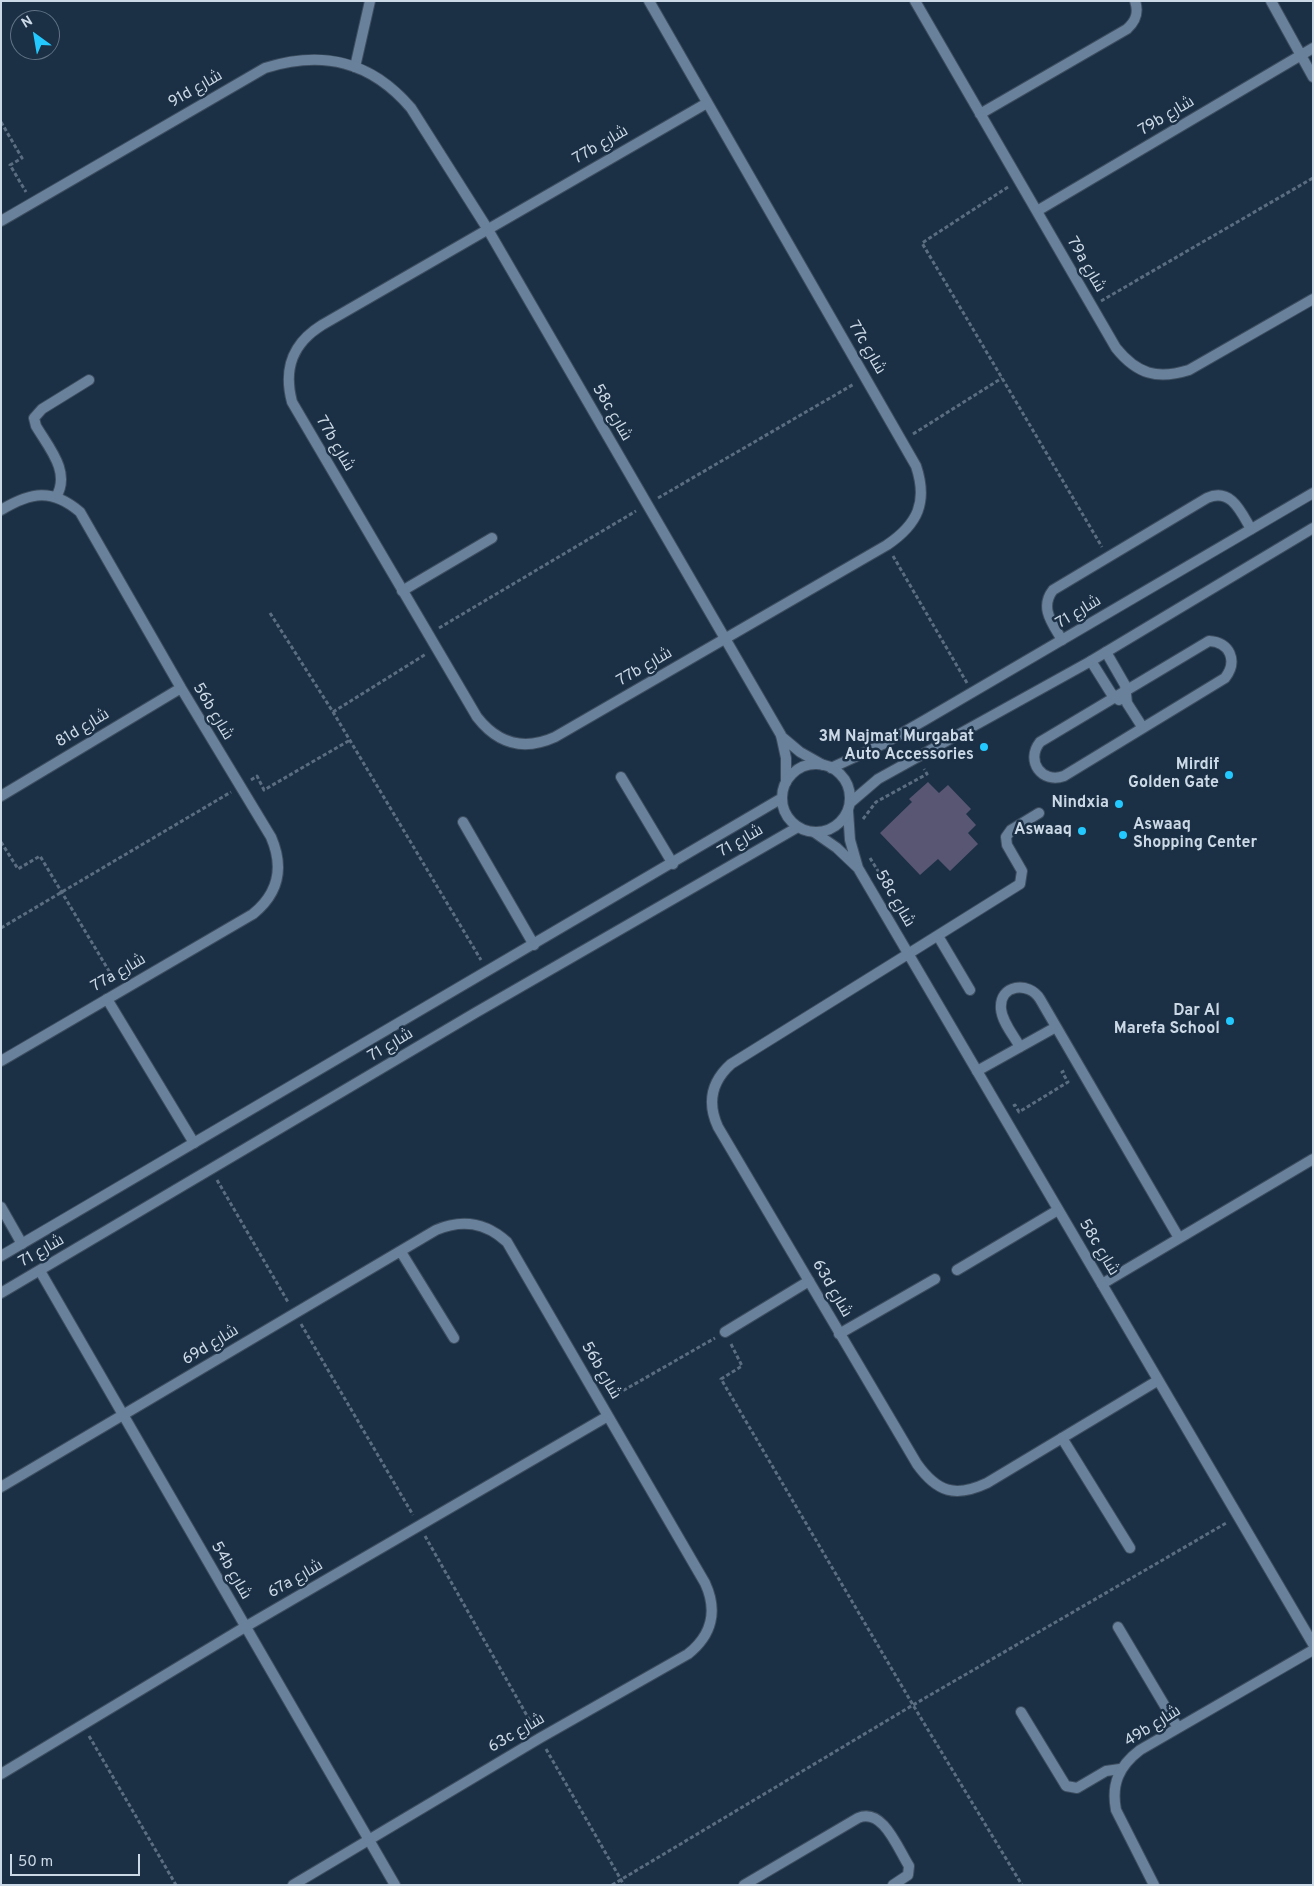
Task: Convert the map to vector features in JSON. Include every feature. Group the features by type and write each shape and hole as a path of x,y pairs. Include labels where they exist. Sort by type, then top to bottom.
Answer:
{"street":[{"path":"355,67 370,1"},
{"name":"77c شارع","path":"648,1 902,441 916,466 921,481 922,496 919,511 911,525 900,536 724,640"},
{"name":"79a شارع","path":"915,1 1116,348 1126,361 1148,372 1173,375 1188,370 1313,299"},
{"path":"980,114 1127,28 1135,20 1137,14 1134,1"},
{"path":"1271,1 1313,78"},
{"name":"79b شارع","path":"1037,211 1313,48"},
{"name":"91d شارع","path":"1,221 265,68 305,59 325,60 355,67 382,80 398,93 411,108"},
{"name":"77b شارع","path":"707,103 487,228 310,333 299,344 292,357 288,372 288,387 292,402 435,649 486,729 505,741 527,746 541,744 555,738 724,640"},
{"name":"58c شارع","path":"411,108 487,228 724,640 781,735 800,752 827,766"},
{"path":"1,510 28,496 56,497 62,484 61,470 36,426 34,418 38,411 89,380"},
{"name":"شارع 71","path":"827,766 883,744 1313,493"},
{"path":"1062,640 1048,616 1046,602 1048,596 1058,586 1214,495 1227,496 1232,500 1251,529"},
{"name":"56b شارع","path":"56,497 69,503 80,512 88,524 181,688 270,837 276,850 279,865 278,879 272,893 253,914"},
{"path":"849,807 848,786 844,779 827,766 806,766 791,775 786,782 782,798 786,815 798,827 814,832 822,832 838,825 849,807 878,780 1091,661 1313,528"},
{"path":"402,591 492,538"},
{"path":"1215,641 1227,648 1230,653 1232,666 1225,678 1064,776 1051,778 1040,772 1034,760 1036,747 1040,742 1126,690 1202,643 1215,641"},
{"path":"1106,652 1126,690 1127,703 1143,728"},
{"path":"1091,661 1115,697 1127,703"},
{"name":"81d شارع","path":"1,796 181,688"},
{"name":"58c شارع","path":"781,735 786,758 786,782"},
{"path":"621,777 673,864"},
{"name":"شارع 71","path":"1,1256 673,864 782,798"},
{"name":"58c شارع","path":"849,807 850,840 858,868"},
{"name":"63d شارع","path":"1039,813 1011,830 1006,837 1008,845 1022,871 1020,884 731,1064 719,1077 712,1093 711,1105 718,1127 917,1464 932,1482 942,1488 953,1491 977,1488 1158,1380"},
{"path":"462,822 534,945"},
{"name":"شارع 71","path":"1,1293 476,1013 798,827"},
{"name":"58c شارع","path":"814,832 838,848 858,868 1313,1644"},
{"name":"77a شارع","path":"1,1061 253,914"},
{"path":"938,936 970,990"},
{"path":"1020,1047 1000,1008 1001,1001 1010,989 1024,986 1036,993 1179,1238"},
{"path":"107,999 194,1143"},
{"path":"977,1071 1056,1027"},
{"path":"1102,1284 1313,1159"},
{"path":"1,1207 22,1244"},
{"path":"957,1270 1058,1210"},
{"name":"56b شارع","path":"436,1230 460,1223 473,1223 497,1233 506,1242 705,1583"},
{"name":"69d شارع","path":"1,1487 436,1230"},
{"path":"401,1252 454,1338"},
{"name":"54b شارع","path":"40,1271 122,1416 396,1885"},
{"path":"840,1334 935,1279"},
{"path":"725,1332 809,1282"},
{"name":"67a شارع","path":"1,1774 245,1627 608,1416"},
{"path":"1062,1438 1130,1548"},
{"name":"63c شارع","path":"293,1885 540,1738 688,1654 707,1635 712,1622 711,1596 705,1583"},
{"path":"1118,1627 1178,1728"},
{"name":"49b شارع","path":"1154,1885 1116,1810 1115,1782 1120,1769 1129,1758 1140,1750 1313,1650"},
{"path":"1021,1712 1066,1786 1077,1788 1106,1771 1120,1769"},
{"path":"744,1885 858,1818 867,1816 880,1820 909,1866 908,1875 893,1885"}],"path":[{"path":"1,122 22,158 10,165 33,203"},
{"path":"1092,306 1313,178"},
{"path":"1019,180 922,243 1108,557"},
{"path":"902,441 1002,378"},
{"path":"887,545 973,692"},
{"path":"270,613 333,712 488,972"},
{"path":"333,712 435,649"},
{"path":"1,928 256,776 264,790 350,740"},
{"path":"861,824 864,816 876,802 927,774 918,759"},
{"path":"1,842 18,868 40,856 121,991"},
{"path":"866,850 883,879 870,888"},
{"path":"1002,1113 1015,1105 1019,1112 1068,1082 1062,1072 1078,1063"},
{"path":"601,1404 725,1332 742,1366 721,1379 913,1705 1022,1885"},
{"path":"612,1885 913,1705 1238,1517"},
{"path":"82,1725 176,1885"}],"building":[{"path":"928,782 939,793 948,785 971,809 966,814 976,825 968,833 978,844 950,871 938,859 920,875 880,833 912,802 909,799"}],"place":[{"name":"3M Najmat Murgabat Auto Accessories","path":"984,747"},
{"name":"Mirdif Golden Gate","path":"1229,775"},
{"name":"Nindxia","path":"1119,804"},
{"name":"Aswaaq","path":"1082,831"},
{"name":"Aswaaq Shopping Center","path":"1123,835"},
{"name":"Dar Al Marefa School","path":"1230,1021"}]}
